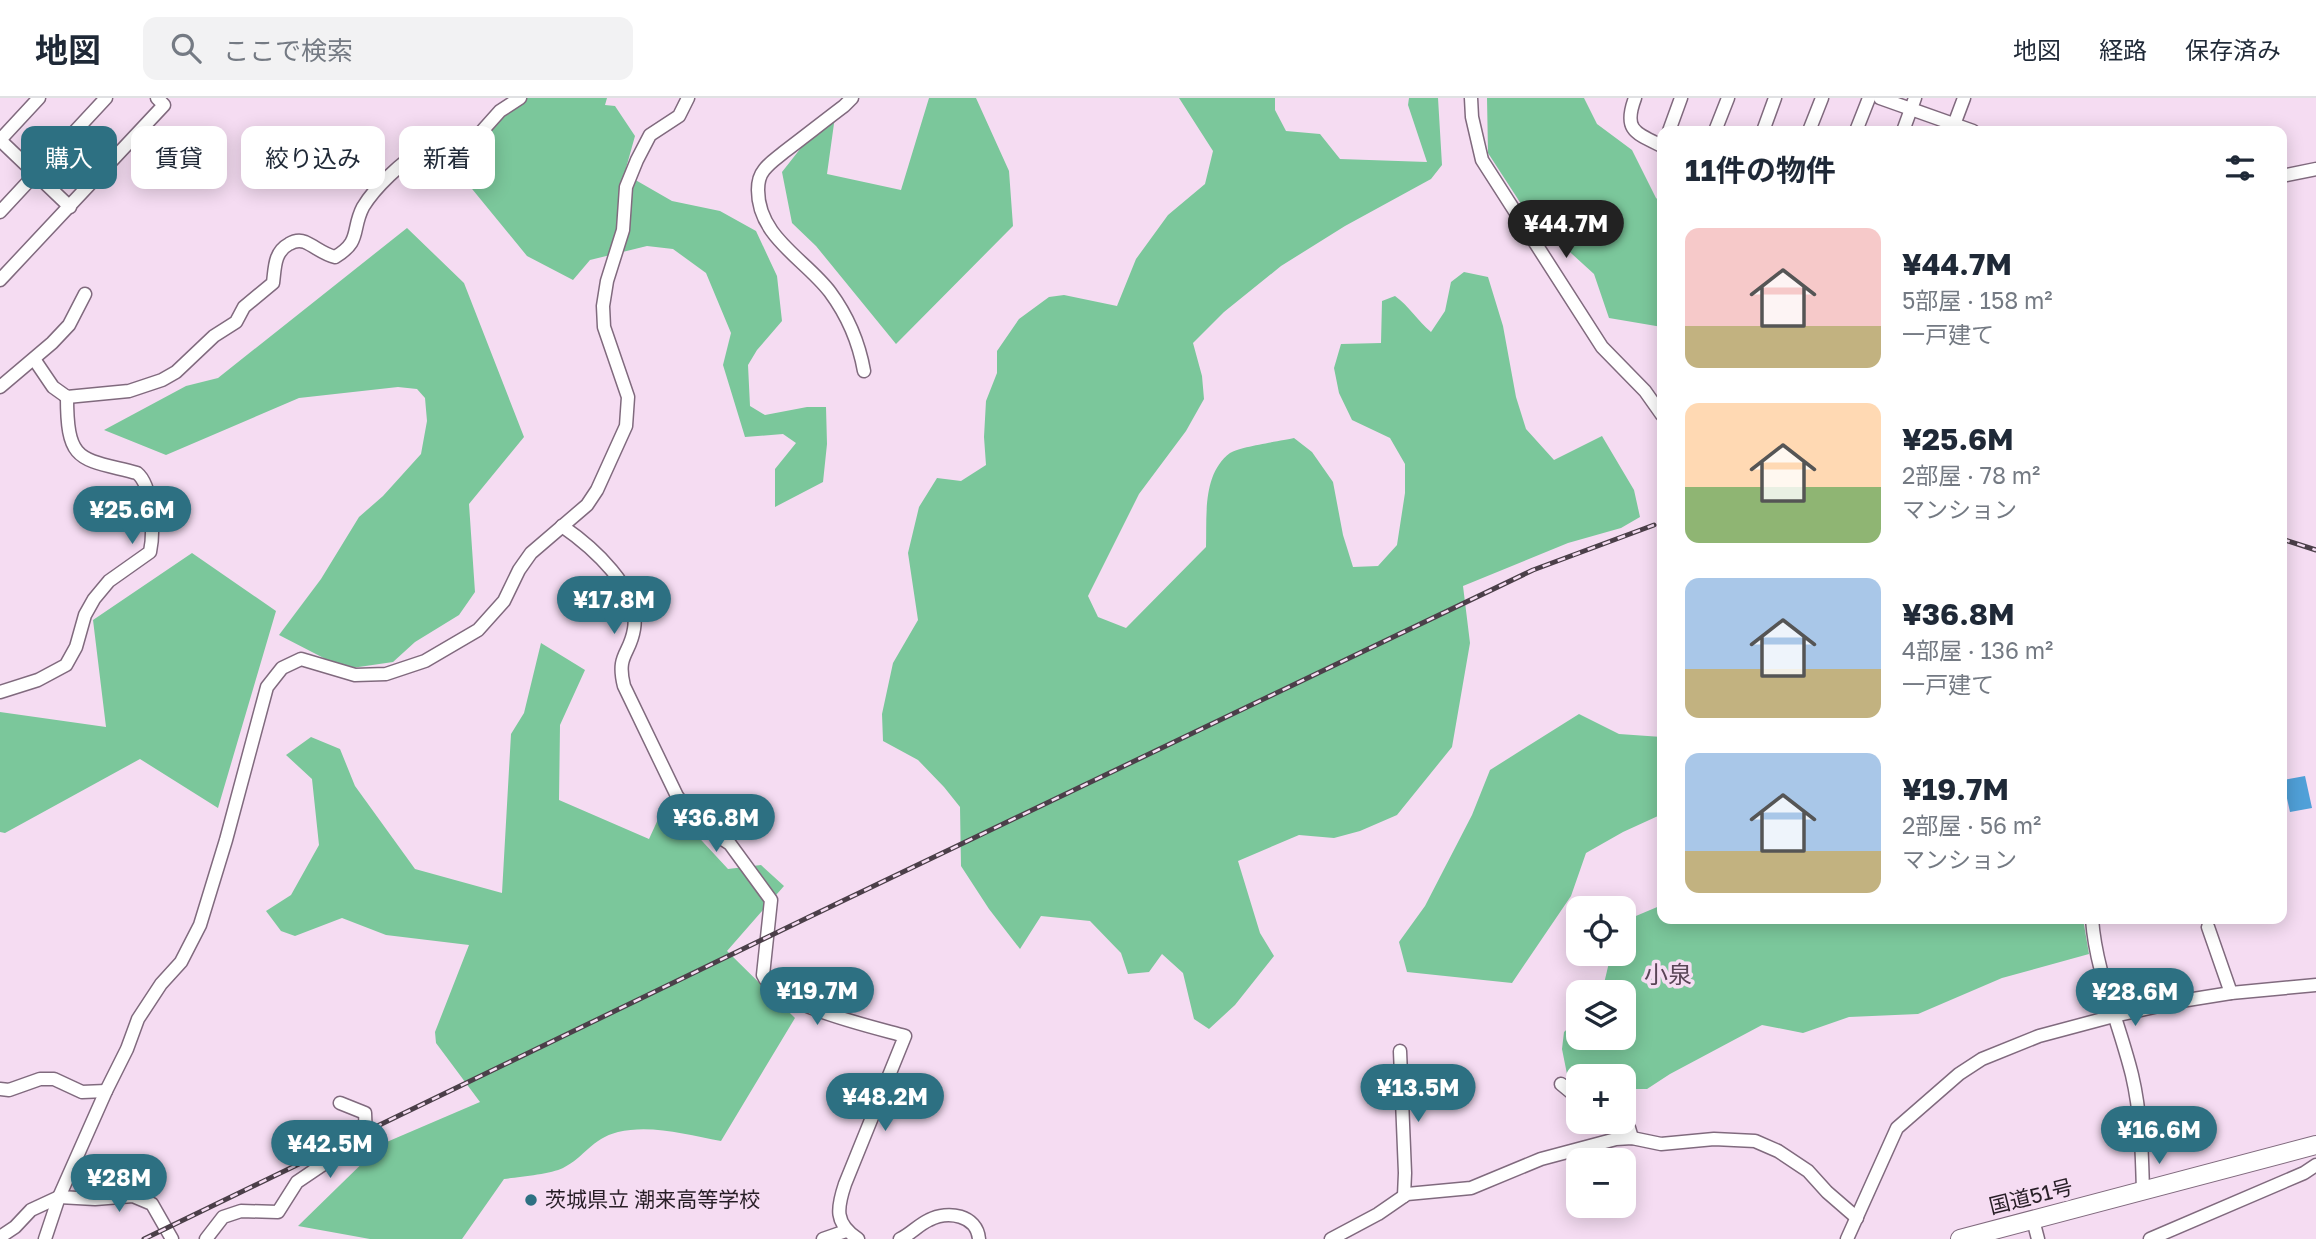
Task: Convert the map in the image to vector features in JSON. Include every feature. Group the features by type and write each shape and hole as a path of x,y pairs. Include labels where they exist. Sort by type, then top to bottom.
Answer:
{"highway":[{"name":"国道51号","path":"1960,1239 2316,1145"}],"street":[{"path":"21,160 0,140 39,98"},
{"path":"80,126 106,98"},
{"path":"0,280 164,105 157,98"},
{"path":"34,359 53,387 67,397 129,391 162,380 176,372 214,337 236,322 244,307 273,283 277,257 283,247 303,241 324,254 335,257 347,250 353,242 357,221 368,200 407,159 422,150 458,153 466,149 500,111 520,98"},
{"path":"45,1239 60,1197 138,1019 161,984 181,962 200,925 267,687 282,668 301,659 355,675 386,674 425,661 478,630 504,601 519,570 531,553 587,505 597,489 626,426 628,397 604,327 603,306 607,281 623,230 626,187 650,135 679,116 688,98"},
{"path":"852,98 773,159 762,172 758,182 758,197 761,214 774,236 828,289 842,309 864,371"},
{"path":"1471,98 1472,117 1482,160 1602,347 1645,391 1657,408"},
{"path":"1635,98 1629,116 1634,129 1657,144"},
{"path":"1671,126 1681,98"},
{"path":"1717,126 1728,98"},
{"path":"1765,126 1775,98"},
{"path":"1811,126 1822,98"},
{"path":"1858,126 1870,98"},
{"path":"1880,98 1913,104 1950,126"},
{"path":"1954,126 1964,98"},
{"path":"1905,126 1913,104"},
{"path":"2287,175 2316,169"},
{"path":"0,212 21,189"},
{"path":"51,189 70,207"},
{"path":"0,387 69,325 85,295"},
{"path":"0,692 38,680 66,665 76,647 85,615 94,598 109,581 150,552 151,514 147,489 141,476 137,472 87,459 79,454 67,429 67,397"},
{"path":"562,526 594,551 628,595 634,611 634,630 620,666 624,686 677,796 690,814 730,844 771,900 763,975 766,983 805,1006 905,1036 838,1205 840,1218 852,1235 823,1239"},
{"path":"2092,924 2094,940 2132,1076 2142,1141 2143,1192"},
{"path":"2208,927 2231,993"},
{"path":"1847,1239 1897,1128 1959,1074 1982,1059 2039,1036 2114,1016 2231,993 2316,985"},
{"path":"1400,1051 1404,1196"},
{"path":"0,1089 9,1090 40,1079 54,1079 82,1092 106,1091"},
{"path":"1561,1084 1566,1088"},
{"path":"206,1239 223,1217 241,1211 278,1212 297,1182 366,1138 365,1114 340,1103"},
{"path":"1631,1134 1632,1138"},
{"path":"1331,1239 1378,1214 1407,1194 1471,1188 1541,1159 1616,1139 1632,1138 1661,1144 1714,1139 1755,1141 1778,1151 1808,1171 1827,1192 1857,1217"},
{"path":"2150,1239 2304,1173 2316,1165"},
{"path":"0,1237 15,1227 31,1210 60,1197 95,1199 133,1196 152,1204 172,1239"},
{"path":"900,1239 929,1220 950,1214 970,1220 979,1234 979,1239"},
{"path":"2033,1220 2038,1239"}],"green space":[{"path":"511,98 607,98 605,105 615,106 635,136 623,179 632,178 672,201 720,211 756,231 777,276 782,321 748,365 750,406 765,415 807,407 826,407 827,444 823,482 775,507 775,469 796,443 783,434 745,437 723,365 731,333 706,273 673,249 647,246 590,260 573,280 527,256 472,189 495,189 495,126 481,126"},
{"path":"929,98 976,98 1009,171 1013,226 896,344 816,246 792,223 782,172 837,102 827,174 901,190"},
{"path":"1179,98 1275,98 1275,110 1286,131 1320,134 1340,159 1427,162 1408,105 1409,98 1438,98 1442,165 1431,179 1345,226 1281,266 1224,312 1193,343 1202,376 1204,399 1186,431 1139,494 1088,596 1098,617 1126,628 1206,547 1208,497 1215,472 1230,453 1250,446 1294,438 1312,452 1333,482 1343,535 1353,567 1378,566 1397,545 1405,493 1405,464 1390,438 1352,420 1339,393 1334,368 1341,344 1381,343 1382,301 1395,296 1431,332 1445,311 1451,282 1464,272 1488,277 1503,326 1516,397 1526,429 1554,460 1602,436 1634,490 1640,517 1621,528 1568,543 1463,586 1470,643 1452,747 1397,815 1360,831 1334,838 1299,835 1238,861 1260,933 1274,956 1235,1005 1209,1029 1194,1019 1183,973 1162,954 1149,972 1128,974 1121,953 1090,921 1041,916 1020,949 961,866 960,807 918,760 883,741 882,714 893,663 918,620 908,553 919,507 937,478 961,481 986,465 986,401 997,373 997,351 1019,319 1049,297 1064,295 1117,306 1136,259 1168,215 1205,184 1213,151"},
{"path":"1487,98 1584,98 1597,124 1632,150 1657,199 1657,326 1609,318 1594,274 1527,213 1488,153"},
{"path":"407,228 464,283 524,437 469,504 475,592 459,615 415,642 393,662 345,669 279,635 321,579 359,517 383,496 421,454 427,421 425,398 417,389 398,387 299,398 166,455 104,430 186,386 218,378"},
{"path":"192,553 276,611 218,808 140,759 5,833 0,832 0,712 106,727 93,620"},
{"path":"541,643 585,670 560,725 559,800 649,839 666,802 728,869 761,865 784,886 727,951 795,1018 721,1141 683,1133 643,1129 609,1135 563,1168 543,1174 504,1179 462,1239 370,1239 298,1226 382,1144 480,1102 436,1043 435,1032 469,945 386,935 342,918 295,936 281,931 266,911 291,895 319,845 312,779 286,755 311,737 340,749 355,786 415,869 502,893 511,734 524,713"},
{"path":"1579,714 1619,734 1657,737 1657,816 1586,853 1571,896 1566,896 1566,903 1512,983 1407,972 1399,942 1425,906 1472,815 1490,770"},
{"path":"1657,907 1657,924 2084,924 2089,954 2002,978 1918,1014 1849,1017 1803,1033 1762,1025 1647,1089 1636,1089 1636,1064 1566,1064 1566,1069 1562,1049 1566,1030 1566,1050 1636,1050 1636,980 1605,980 1608,966 1636,966 1636,916"}],"water":[{"path":"2305,776 2312,808 2290,812 2287,779"}],"railway":[{"path":"144,1239 1533,570 1654,525"},
{"path":"2287,541 2316,550"}],"place":[{"name":"茨城県立 潮来高等学校","path":"531,1200"}],"district":[{"name":"小泉","path":"1668,975"}]}
